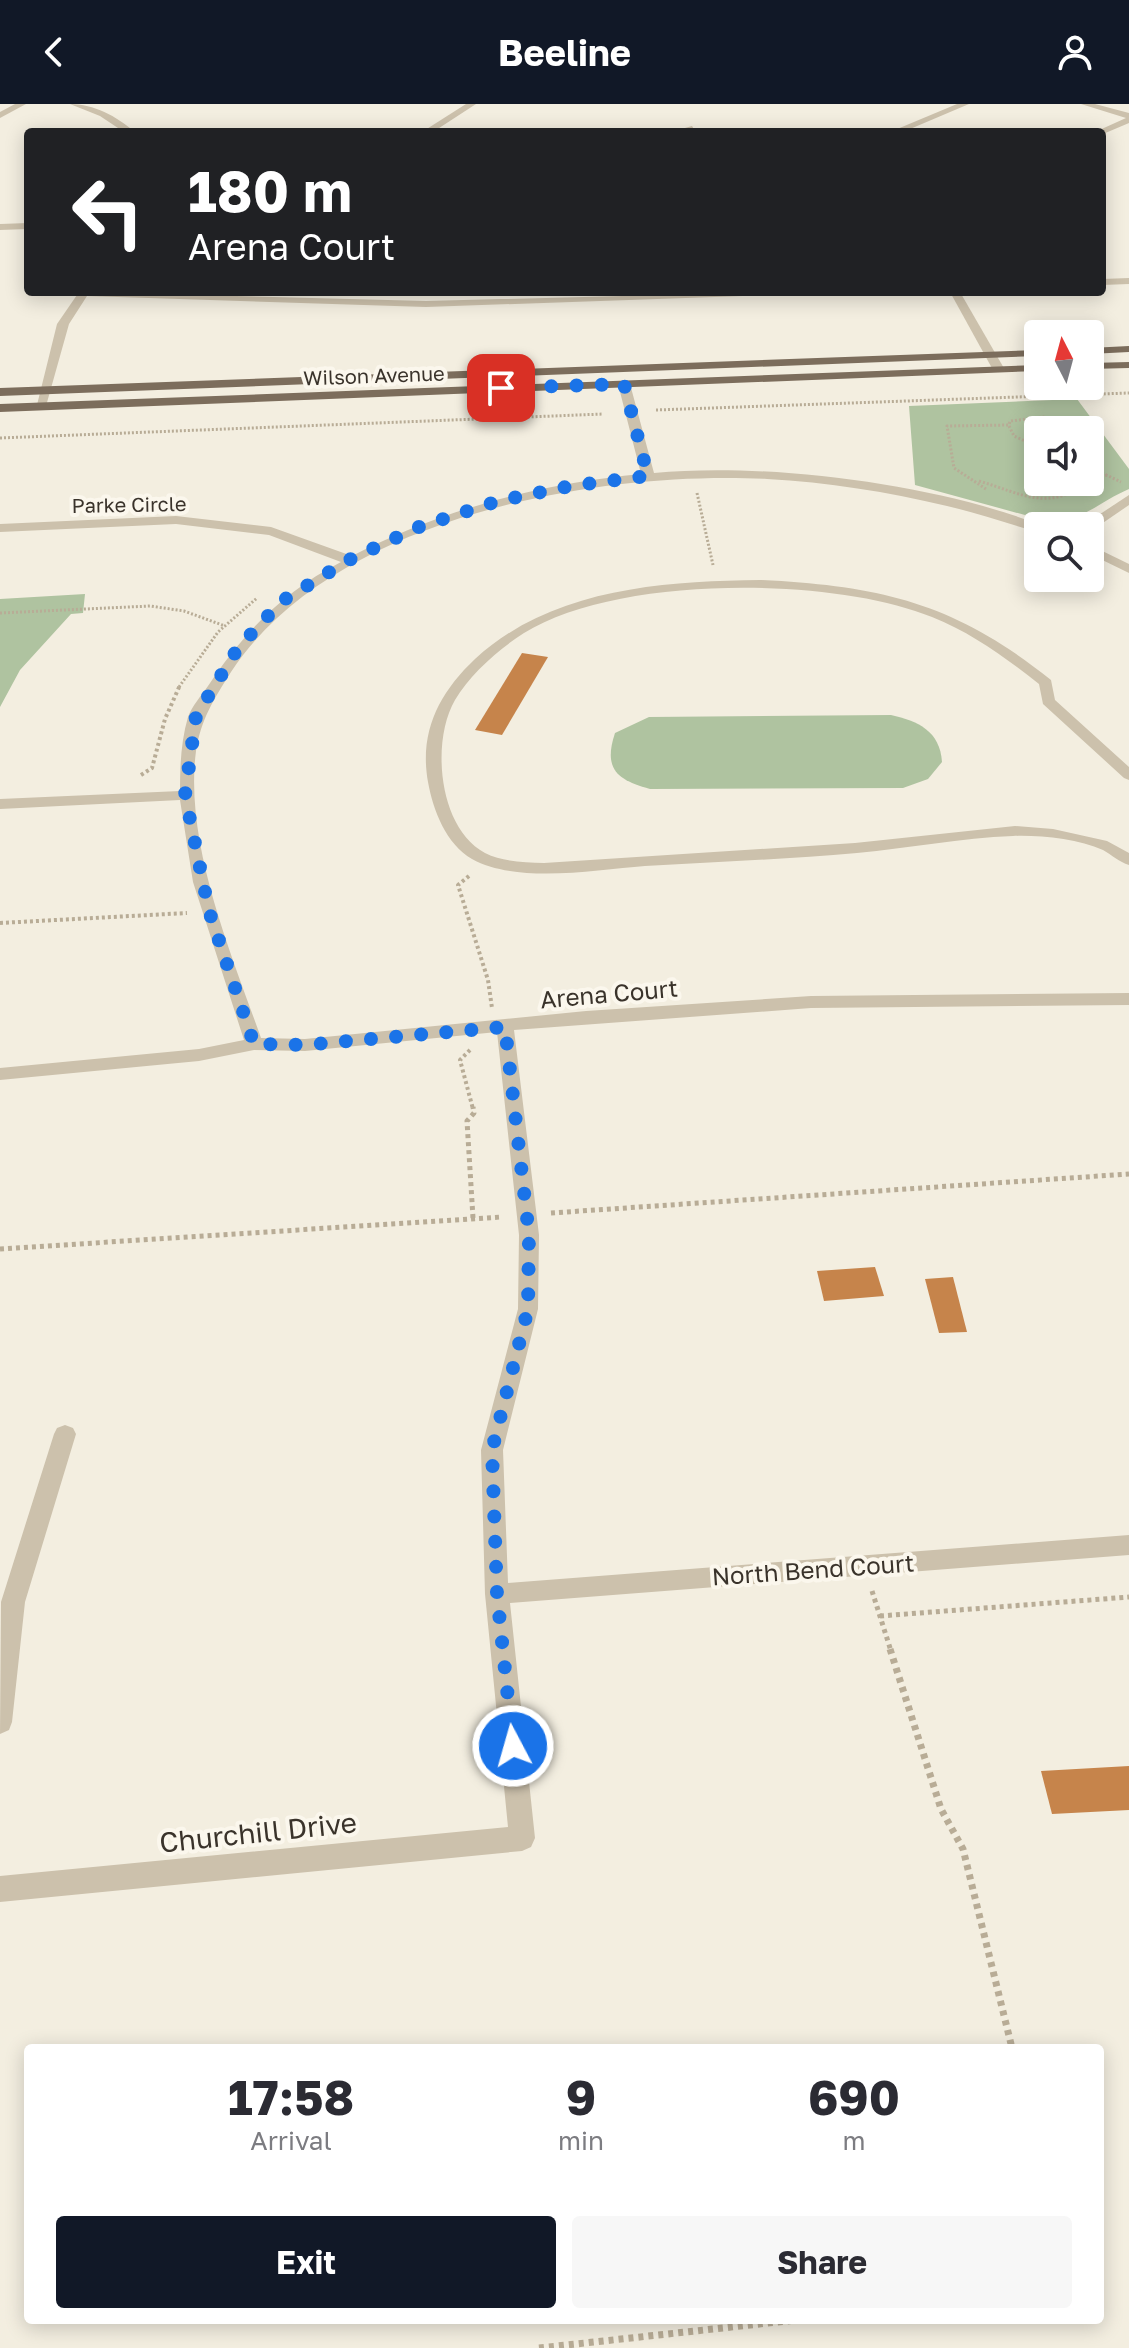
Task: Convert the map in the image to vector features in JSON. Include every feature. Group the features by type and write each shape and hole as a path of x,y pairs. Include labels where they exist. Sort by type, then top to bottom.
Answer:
{"main road":[{"path":"1104,350 1129,349"},
{"name":"Wilson Avenue","path":"0,392 1024,353"},
{"path":"1104,366 1129,365"},
{"name":"Wilson Avenue","path":"0,408 1024,369"}],"street":[{"path":"0,115 22,104"},
{"path":"74,104 103,114 124,128"},
{"path":"433,128 472,104"},
{"path":"905,128 965,104"},
{"path":"1085,104 1129,118"},
{"path":"1106,129 1129,118"},
{"path":"0,227 24,226"},
{"path":"1106,282 1129,281"},
{"path":"40,406 63,324 81,296"},
{"path":"277,296 373,298 426,304 655,296"},
{"path":"957,296 999,370"},
{"path":"624,384 648,476"},
{"path":"254,1044 209,911 185,795 196,716 238,648 282,601 349,560 419,527 498,501 571,486 648,476 760,476 871,485 979,508 1024,523"},
{"path":"1104,516 1129,499"},
{"name":"Parke Circle","path":"0,528 176,520 271,531 349,560"},
{"path":"1104,556 1129,569"},
{"path":"1129,775 1048,701 1046,683 1002,646 970,627 893,600 788,587 717,585 645,591 534,622 495,648 462,679 439,714 430,756 454,835 467,850 486,861 544,868 855,848 1015,831 1053,834 1107,846 1129,858"},
{"path":"0,804 185,795"},
{"name":"Arena Court","path":"0,1074 199,1055 254,1044 305,1045 586,1017 811,1002 1129,999"},
{"path":"497,1594 492,1450 528,1309 526,1215 505,1027"},
{"path":"0,1722 13,1602 65,1434"},
{"name":"North Bend Court","path":"497,1594 1129,1545"},
{"name":"Churchill Drive","path":"0,1889 522,1838 497,1594"}],"path":[{"path":"656,412 1129,393"},
{"path":"0,438 603,414"},
{"path":"992,495 976,480 954,468 947,426 1009,425 1014,419 1024,418"},
{"path":"1009,425 1014,436 1024,441"},
{"path":"1104,472 1125,485 1115,490"},
{"path":"1104,476 1108,475"},
{"path":"693,476 717,585"},
{"path":"976,480 995,484 1024,498 1046,500 1069,496"},
{"path":"135,778 152,768 160,726 188,669 225,626 260,596"},
{"path":"0,613 150,606 184,611 225,626"},
{"path":"0,923 209,911"},
{"path":"0,1249 1129,1174"},
{"path":"864,1565 941,1809 963,1849 1011,2044"},
{"path":"880,1616 1129,1597"},
{"path":"539,2348 759,2324"}],"green space":[{"path":"1078,400 1090,416 1024,416 1024,496 1104,496 1104,435 1129,469 1129,489 1086,512 1024,512 1024,515 915,485 909,406"},
{"path":"85,594 83,613 71,614 20,670 0,707 0,599"},
{"path":"891,715 926,729 937,742 942,762 928,779 903,788 650,789 621,777 612,764 615,733 649,717"}],"building":[{"path":"522,653 548,657 502,735 475,730"},
{"path":"875,1267 884,1296 824,1301 817,1271"},
{"path":"953,1277 967,1332 939,1333 925,1279"},
{"path":"1129,1766 1129,1810 1052,1814 1041,1771"}],"route":[{"path":"501,388 624,384 648,476 571,486 498,501 419,527 349,560 282,601 238,648 196,716 185,795 209,911 254,1044 305,1045 505,1027 529,1235 528,1309 492,1450 497,1594 513,1746"}]}
